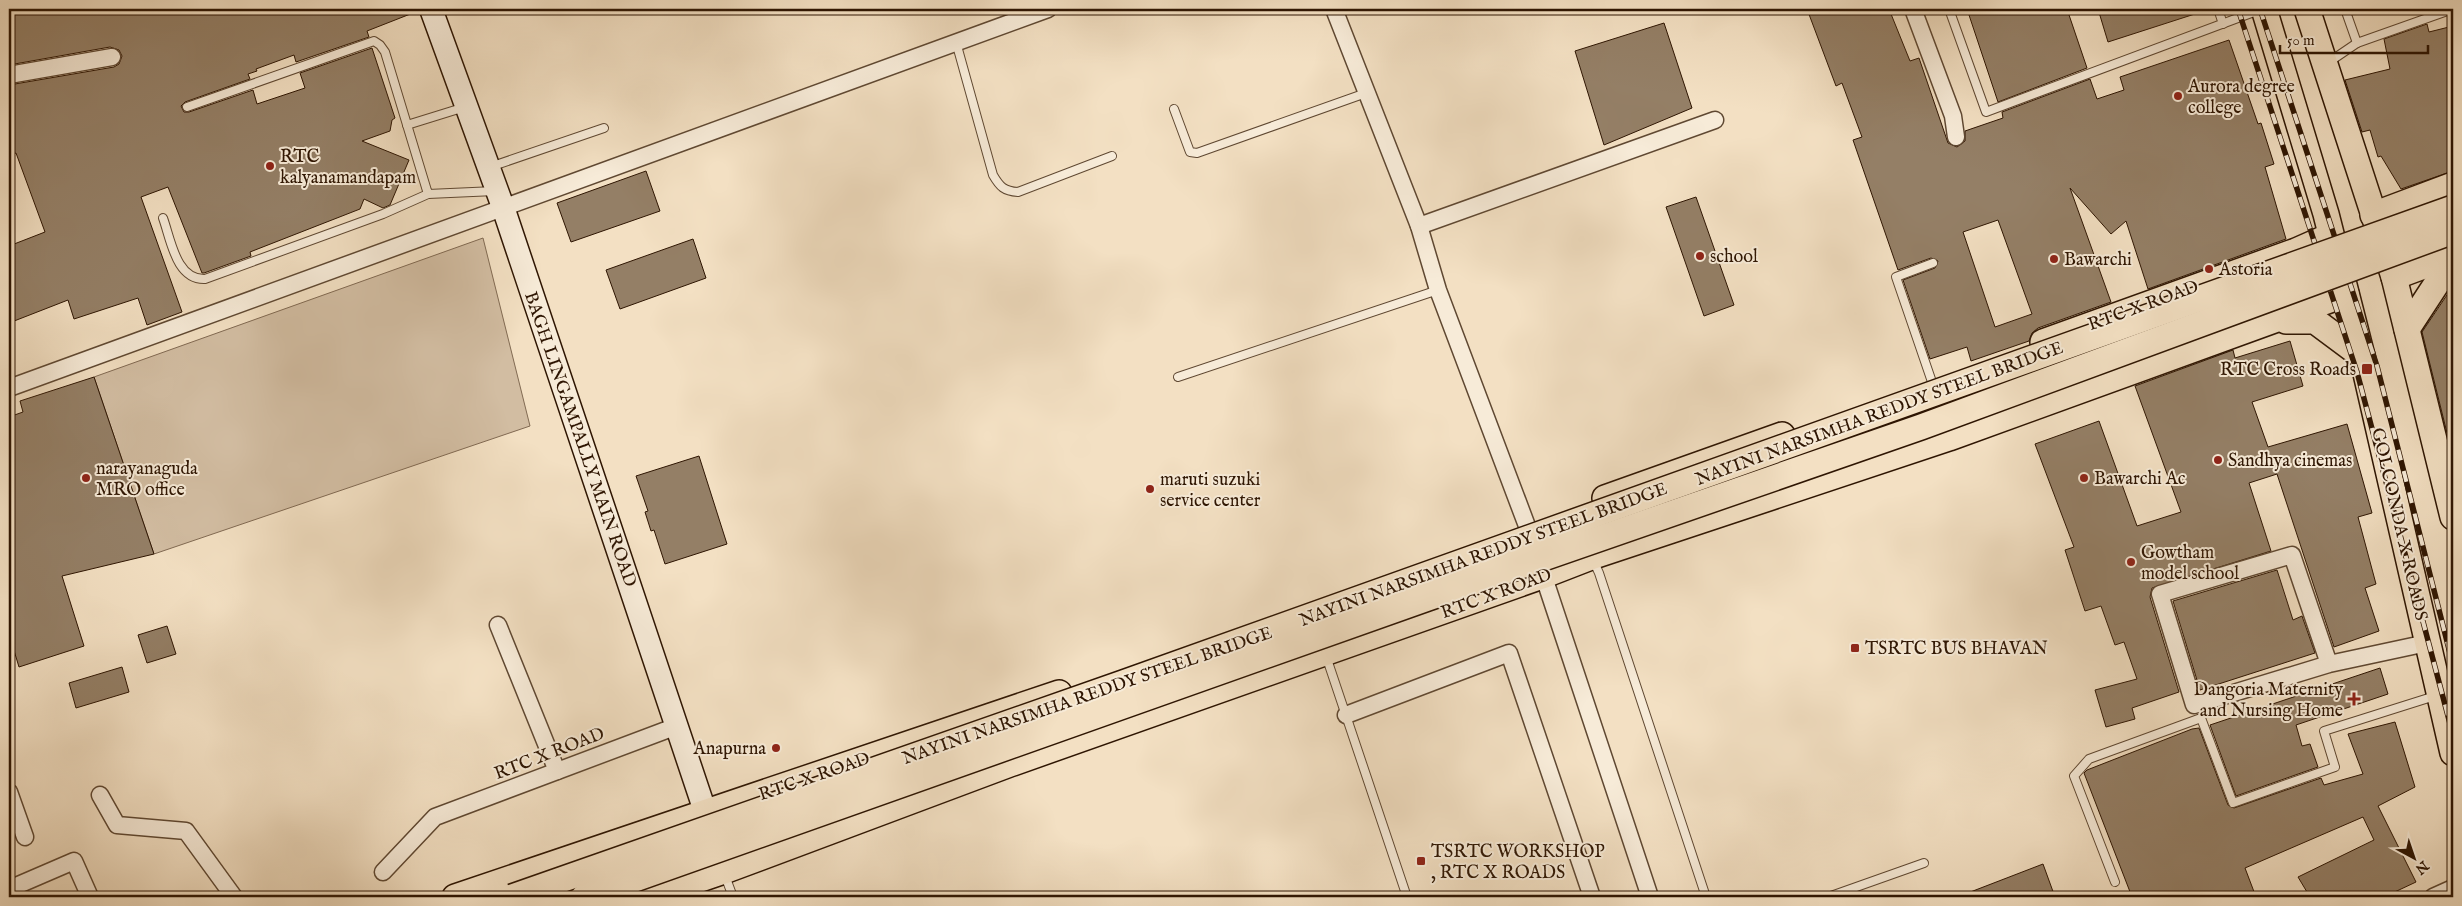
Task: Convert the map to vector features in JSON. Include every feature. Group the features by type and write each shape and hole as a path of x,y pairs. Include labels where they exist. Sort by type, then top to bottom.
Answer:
{"main road":[{"name":"GOLCONDA X ROADS","path":"2264,9 2328,225 2362,356 2438,695 2453,753"},
{"path":"2307,9 2364,179 2373,215 2394,277 2407,329 2446,455 2453,517"},
{"path":"2364,179 2401,204"},
{"path":"2373,215 2453,185"},
{"name":"NAYINI NARSIMHA REDDY STEEL BRIDGE","path":"512,897 1123,683 2453,208"},
{"name":"RTC X ROAD","path":"455,897 1117,673 1932,382 2152,301 2296,251 2328,225"},
{"name":"NAYINI NARSIMHA REDDY STEEL BRIDGE","path":"584,897 1474,581 1930,424 2453,231"},
{"path":"2394,277 2453,255"},
{"path":"2407,329 2439,280 2453,267"},
{"name":"RTC X ROAD","path":"648,897 724,871 1010,764 1325,654 1591,557 1949,438 2346,294"},
{"path":"2152,301 2167,359"},
{"path":"2270,321 2315,321 2362,356"}],"street":[{"name":"BAGH LINGAMPALLY MAIN ROAD","path":"431,9 500,199 724,871"},
{"path":"9,388 500,199 1048,9"},
{"path":"1334,9 1418,226 1438,290 1527,526 1650,897"},
{"path":"1913,9 1954,116 1956,137"},
{"path":"9,75 112,57"},
{"path":"1418,226 1715,120"},
{"path":"2330,664 2292,555 2160,594 2194,705 2330,664 2427,643"},
{"path":"498,625 557,772"},
{"path":"1346,715 1509,653 1592,897"},
{"name":"RTC X ROAD","path":"383,872 435,818 677,726"},
{"path":"9,792 25,837"},
{"path":"100,795 117,825 186,831 234,897"},
{"path":"9,889 74,861 90,897"},
{"path":"2433,897 2453,888"}],"lane":[{"path":"1949,9 1986,112 2264,9"},
{"path":"2218,9 2223,24"},
{"path":"2345,9 2357,43"},
{"path":"2326,65 2357,43 2453,9"},
{"path":"187,107 374,41 385,52 428,194"},
{"path":"956,42 993,176 999,186 1009,192 1018,192 1112,156"},
{"path":"1174,109 1190,152 1197,153 1366,92"},
{"path":"407,125 466,107"},
{"path":"488,167 604,128"},
{"path":"163,218 182,270 205,280 383,214 428,194 500,199"},
{"path":"1932,382 1896,277 1933,263"},
{"path":"1178,377 1438,290"},
{"path":"1591,557 1599,573 1706,897"},
{"path":"1325,654 1407,897"},
{"path":"2115,882 2074,776 2089,759 2201,718 2233,803 2335,767 2324,731 2438,695"},
{"path":"1828,897 1924,863"},
{"path":"724,871 732,897"}],"shaded area":[{"path":"483,238 530,426 154,554 94,377"}],"building":[{"path":"9,9 418,9 418,11 367,31 369,37 296,62 294,55 256,69 257,71 248,74 250,79 185,102 181,106 184,112 189,112 253,90 257,104 305,88 300,73 372,48 395,118 392,120 390,131 362,141 409,160 390,205 383,208 364,199 360,209 250,252 251,256 202,273 168,187 141,197 182,312 147,325 138,298 74,319 68,300 9,323 9,246 45,232 16,153 9,155 9,85 114,67 119,64 122,56 119,50 110,47 9,65"},
{"path":"1807,9 1889,9 1910,61 1919,58 1948,143 1957,147 1965,141 1965,131 2003,118 2002,112 2090,79 2097,99 2124,90 2120,77 2229,40 2258,124 2261,123 2274,164 2265,167 2286,239 2148,289 2126,221 2111,234 2070,188 2111,302 2038,328 2032,333 2029,341 1971,361 1967,347 1930,359 1903,280 1935,268 1938,261 1931,258 1898,270 1853,140 1862,137 1842,83 1836,86","holes":["1998,220 2032,314 1995,327 1963,232"]},
{"path":"1967,9 2067,9 2087,68 1998,102"},
{"path":"2098,9 2201,9 2201,12 2108,42"},
{"path":"1664,23 1692,108 1604,145 1575,51"},
{"path":"2427,24 2429,32 2453,26 2453,53 2450,54 2453,72 2453,171 2401,189 2381,156 2378,157 2370,130 2362,132 2345,80 2390,69 2384,39"},
{"path":"646,171 660,211 571,242 557,203"},
{"name":"school","path":"1696,197 1734,305 1704,316 1666,207"},
{"path":"693,239 706,278 620,309 606,270"},
{"path":"2453,286 2453,432 2447,433 2422,332"},
{"path":"2290,341 2303,386 2252,402 2268,447 2347,424 2372,513 2358,517 2376,584 2365,588 2379,631 2334,647 2277,474 2249,483 2271,551 2152,588 2150,597 2179,692 2132,708 2135,719 2106,727 2095,690 2137,679 2124,642 2115,645 2101,606 2085,611 2065,550 2074,547 2035,444 2099,421 2137,526 2181,512 2135,386 2233,350 2235,358"},
{"path":"94,377 154,554 62,576 84,646 19,667 9,634 9,417 23,412 20,401"},
{"path":"699,456 727,544 665,564 654,530 651,531 645,512 648,511 636,476"},
{"path":"2277,570 2293,620 2302,616 2315,653 2200,690 2173,601"},
{"path":"167,626 176,654 147,663 138,635"},
{"path":"122,667 129,692 76,708 69,683"},
{"path":"2380,668 2388,694 2296,725 2302,746 2310,744 2318,767 2236,796 2210,725"},
{"path":"2395,722 2415,787 2378,806 2416,882 2384,897 2310,897 2298,877 2374,840 2363,817 2245,868 2256,897 2132,897 2084,773 2087,770 2192,729 2199,728 2228,805 2234,808 2321,778 2324,785 2363,774 2348,734"},
{"path":"2043,864 2055,897 1960,897 1960,896"}],"railway":[{"path":"2238,9 2357,372 2453,735"},
{"path":"2260,9 2377,366 2453,665"}],"place":[{"name":"Aurora degree college","path":"2178,96"},
{"name":"RTC kalyanamandapam","path":"270,166"},
{"name":"school","path":"1700,256"},
{"name":"Bawarchi","path":"2054,259"},
{"name":"Astoria","path":"2209,269"},
{"name":"RTC Cross Roads","path":"2367,369"},
{"name":"Sandhya cinemas","path":"2218,460"},
{"name":"narayanaguda MRO office","path":"86,478"},
{"name":"Bawarchi Ac","path":"2084,478"},
{"name":"maruti suzuki service center","path":"1150,489"},
{"name":"Gowtham model school","path":"2131,562"},
{"name":"TSRTC BUS BHAVAN","path":"1855,648"},
{"name":"Dangoria Maternity and Nursing Home","path":"2354,699"},
{"name":"Anapurna","path":"776,748"},
{"name":"TSRTC WORKSHOP , RTC X ROADS","path":"1421,861"}]}
